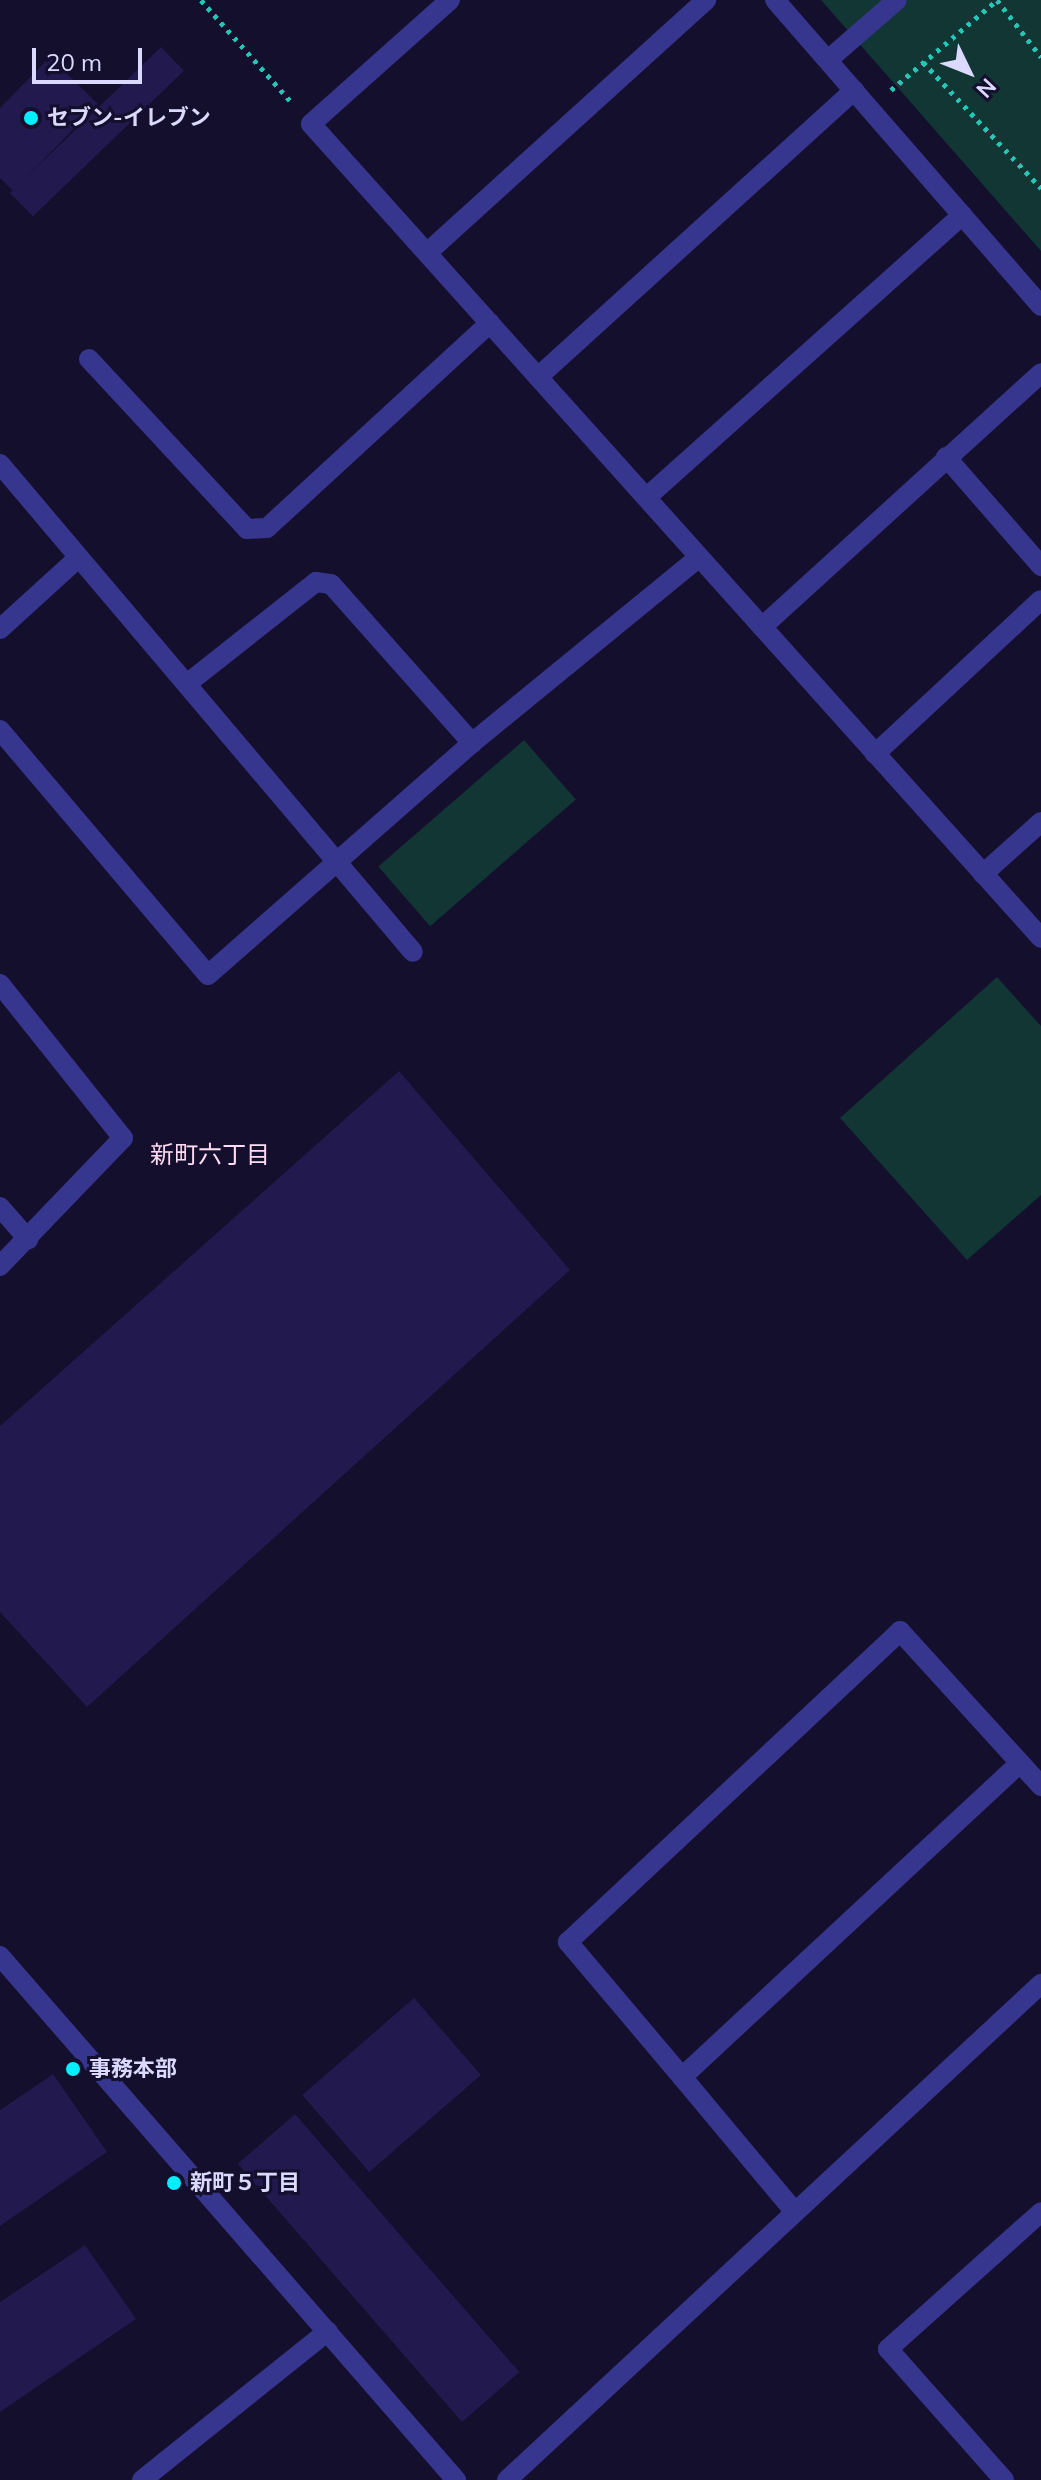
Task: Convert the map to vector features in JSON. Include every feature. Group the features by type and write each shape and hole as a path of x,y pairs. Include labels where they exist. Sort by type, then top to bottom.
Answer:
{"street":[{"path":"450,0 311,124 1041,938"},
{"path":"427,253 706,0"},
{"path":"775,0 1041,306"},
{"path":"828,60 897,0"},
{"path":"538,377 854,90"},
{"path":"647,497 962,215"},
{"path":"89,359 247,529 267,528 490,323"},
{"path":"762,627 1041,373"},
{"path":"946,457 1041,566"},
{"path":"0,464 413,952"},
{"path":"0,730 208,975 472,743 699,557"},
{"path":"0,629 78,558"},
{"path":"188,683 316,582 331,584 472,743"},
{"path":"875,754 1041,600"},
{"path":"983,874 1041,822"},
{"path":"0,984 123,1138 0,1266"},
{"path":"0,1207 28,1239"},
{"path":"795,2212 568,1942 900,1631 1041,1786"},
{"path":"682,2077 1020,1763"},
{"path":"0,1956 456,2480"},
{"path":"507,2480 1041,1984"},
{"path":"1004,2480 888,2349 1041,2212"},
{"path":"142,2480 328,2331"}],"path":[{"path":"201,0 311,124"},
{"path":"870,109 997,0 1041,57"},
{"path":"923,62 1041,188"}],"green space":[{"path":"821,0 1041,0 1041,251"},
{"path":"524,740 576,800 430,926 378,867"},
{"path":"997,977 1041,1026 1041,1195 967,1260 840,1118"}],"building":[{"path":"161,47 184,71 33,217 10,193"},
{"path":"50,57 98,104 13,191 0,178 0,108"},
{"path":"399,1071 570,1270 87,1707 0,1612 0,1426"},
{"path":"414,1998 481,2075 369,2172 302,2095"},
{"path":"53,2074 107,2152 0,2226 0,2110"},
{"path":"295,2114 519,2372 462,2422 238,2164"},
{"path":"85,2245 136,2319 0,2412 0,2302"}],"place":[{"name":"セブン-イレブン","path":"31,118"},
{"name":"事務本部","path":"73,2069"},
{"name":"新町５丁目","path":"174,2183"}],"district":[{"name":"新町六丁目","path":"210,1155"}]}
